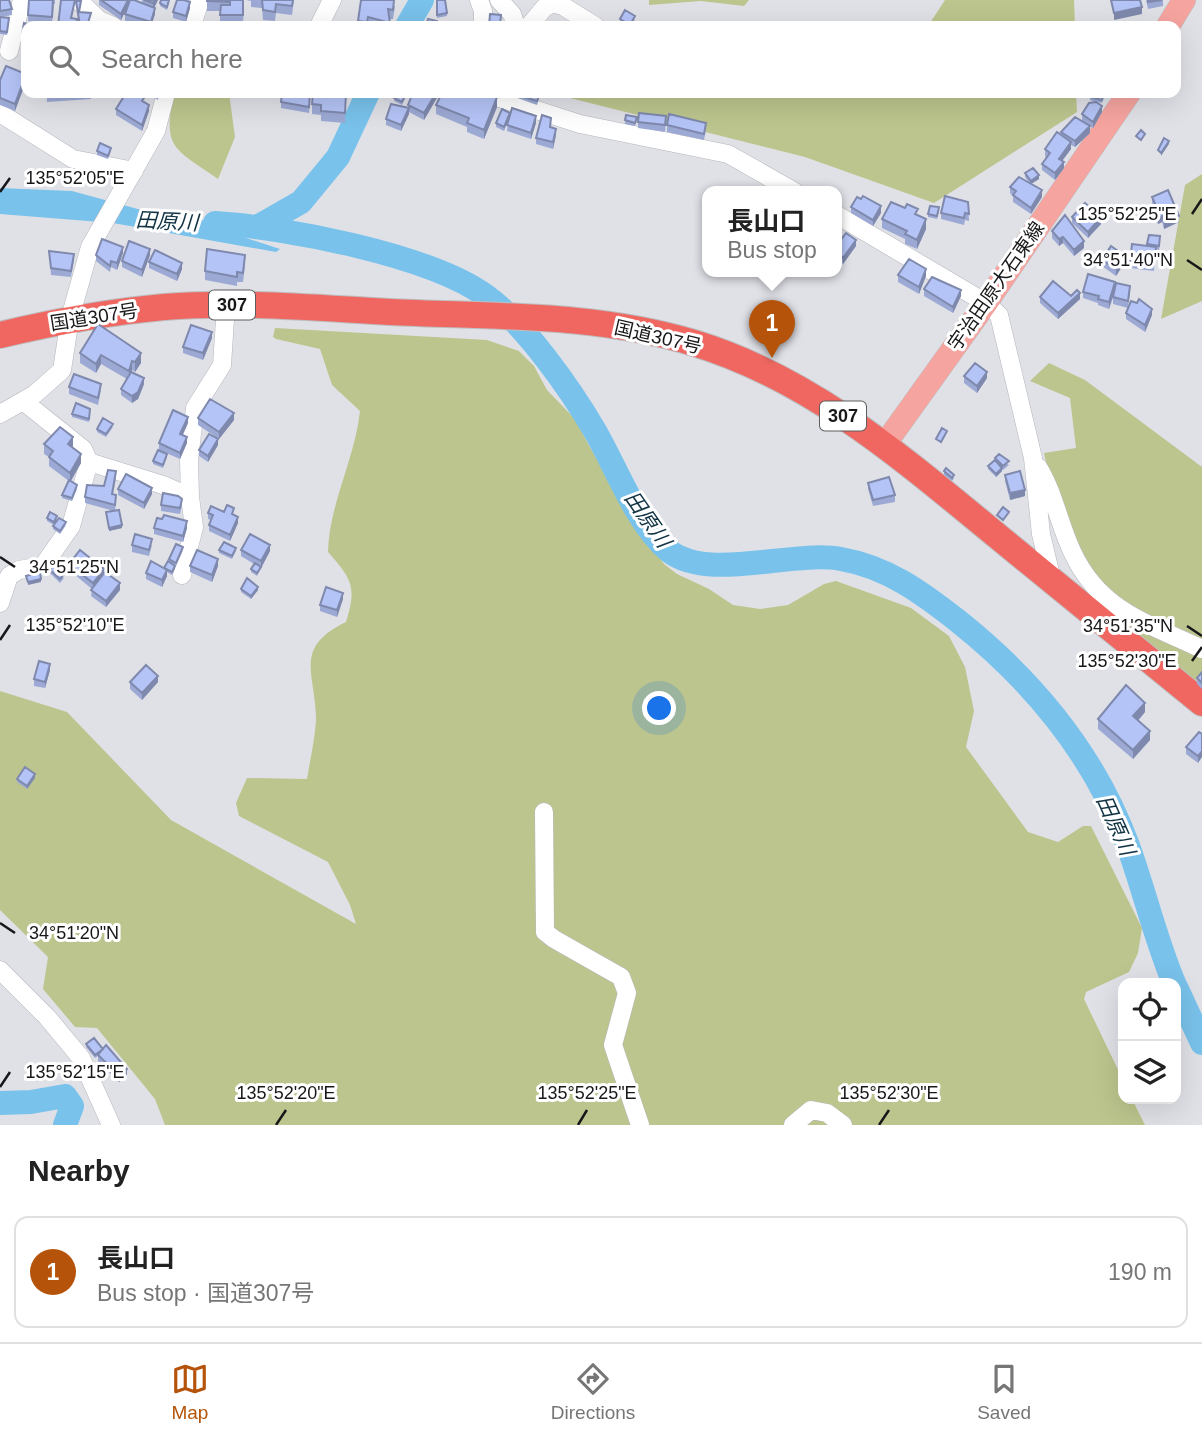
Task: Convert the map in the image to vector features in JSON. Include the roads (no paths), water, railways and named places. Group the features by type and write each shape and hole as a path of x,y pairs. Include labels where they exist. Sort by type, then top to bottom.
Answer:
{"highway":[{"name":"国道307号","path":"0,335 70,318 165,307 226,305 466,316 540,315 645,331 724,354 804,392 885,444 1202,703"}],"main road":[{"path":"1171,21 1184,0"},
{"name":"宇治田原大石東線","path":"885,444 986,303 1126,98"}],"street":[{"path":"12,51 22,0"},
{"path":"78,0 101,21"},
{"path":"194,21 200,0"},
{"path":"322,21 332,0"},
{"path":"479,0 483,21"},
{"path":"499,0 512,14 514,21"},
{"path":"533,21 552,3 563,6 587,21"},
{"path":"0,414 23,401 62,370 70,318 82,273 98,232 156,131 165,98"},
{"path":"500,98 580,124 727,154 785,186"},
{"path":"0,113 73,159 133,173"},
{"path":"842,218 986,303 999,315 1033,458 1041,534 1052,580"},
{"path":"182,575 194,527 189,460 198,398 211,382 224,356 226,305"},
{"path":"0,603 9,576 19,570 43,566 65,538 89,462 83,449 23,401"},
{"path":"1033,458 1045,478 1071,551 1085,577 1110,604 1131,618 1202,649"},
{"path":"163,485 189,460"},
{"path":"89,462 163,485 190,497"},
{"path":"544,813 545,932 621,976 627,993 613,1045 640,1125"},
{"path":"0,970 47,1017 81,1058 111,1125"},
{"path":"793,1125 811,1110 827,1113 843,1125"}],"water":[{"path":"0,188 72,191 156,214 209,221 263,216 241,231 243,237 280,249 276,252 113,223 0,214"}],"waterway":[{"path":"410,21 422,0"},
{"path":"257,227 301,202 338,157 366,98"},
{"name":"田原川","path":"215,223 279,230 394,256 461,281 486,296 516,323 560,378 595,431 637,511 657,540 669,551 686,560 706,564 728,565 821,557 858,563 903,582 958,621 1035,693 1058,720 1097,779 1127,843 1172,978"},
{"name":"田原川","path":"1181,998 1202,1043"},
{"path":"0,1103 31,1102 65,1096 72,1106 65,1125"}],"place":[{"name":"長山口","path":"772,358"}]}
